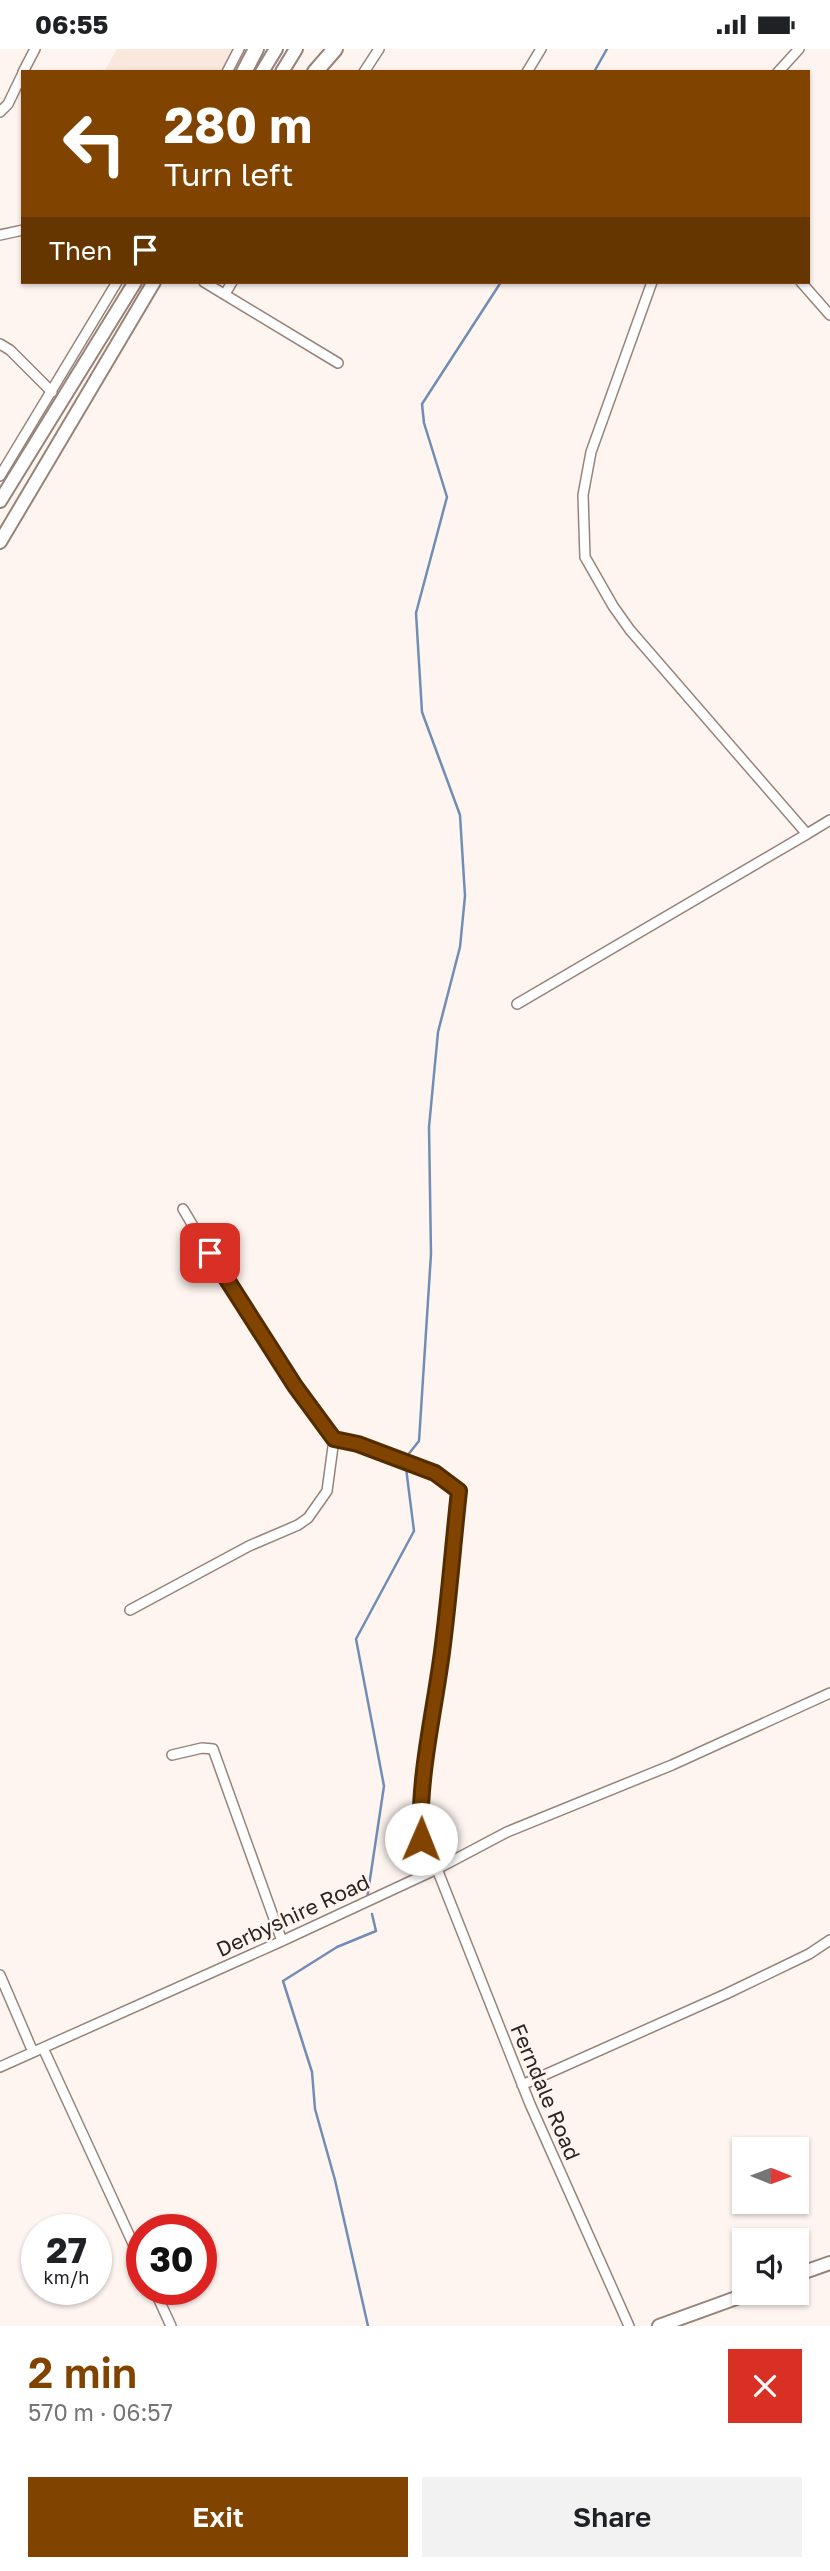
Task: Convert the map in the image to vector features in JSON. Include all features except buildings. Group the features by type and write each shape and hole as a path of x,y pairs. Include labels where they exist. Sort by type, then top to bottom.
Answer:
{"highway":[{"path":"245,70 256,49"},
{"path":"317,70 335,49"}],"main road":[{"path":"263,70 276,49"},
{"path":"283,70 296,49"},
{"path":"0,501 134,284"},
{"path":"0,543 153,284"},
{"path":"809,2270 830,2263"},
{"path":"659,2326 732,2300"}],"street":[{"path":"24,70 35,49"},
{"path":"228,70 239,49"},
{"path":"365,70 379,49"},
{"path":"528,70 541,49"},
{"path":"780,70 799,49"},
{"path":"0,112 8,104 21,76"},
{"path":"0,235 21,230"},
{"path":"0,476 116,284"},
{"path":"208,284 338,363"},
{"path":"225,294 231,284"},
{"path":"651,284 591,452 583,495 585,557 630,630 807,834"},
{"path":"802,284 830,316"},
{"path":"0,344 10,350 52,392"},
{"path":"517,1004 830,820"},
{"path":"130,1610 249,1546 299,1525 308,1518 327,1491 334,1439 236,1298 183,1209"},
{"name":"Ferndale Road","path":"334,1439 358,1444 435,1473 459,1491 442,1652 426,1756 420,1820 421,1839 429,1860 437,1869 522,2085 629,2326"},
{"name":"Derbyshire Road","path":"0,2067 282,1941 437,1869 507,1832 672,1765 830,1693"},
{"path":"172,1755 202,1748 213,1749 282,1941"},
{"path":"522,2085 726,1994 809,1954 830,1940"},
{"path":"0,1975 126,2230"},
{"path":"161,2305 171,2326"}],"shaded area":[{"path":"117,49 247,49 236,70 105,70"}],"waterway":[{"path":"595,70 607,49"},
{"path":"407,1456 419,1441 431,1254 429,1127 438,1032 460,947 465,896 460,815 422,712 416,613 447,497 424,423 422,404 500,284"},
{"path":"367,1899 384,1786 356,1639 414,1531 406,1468"},
{"path":"368,2326 335,2180 315,2109 312,2072 283,1981 337,1947 376,1931 372,1914"}],"route":[{"path":"210,1253 236,1298 334,1439 358,1444 435,1473 459,1491 442,1652 426,1756 420,1820 421,1839"}]}
